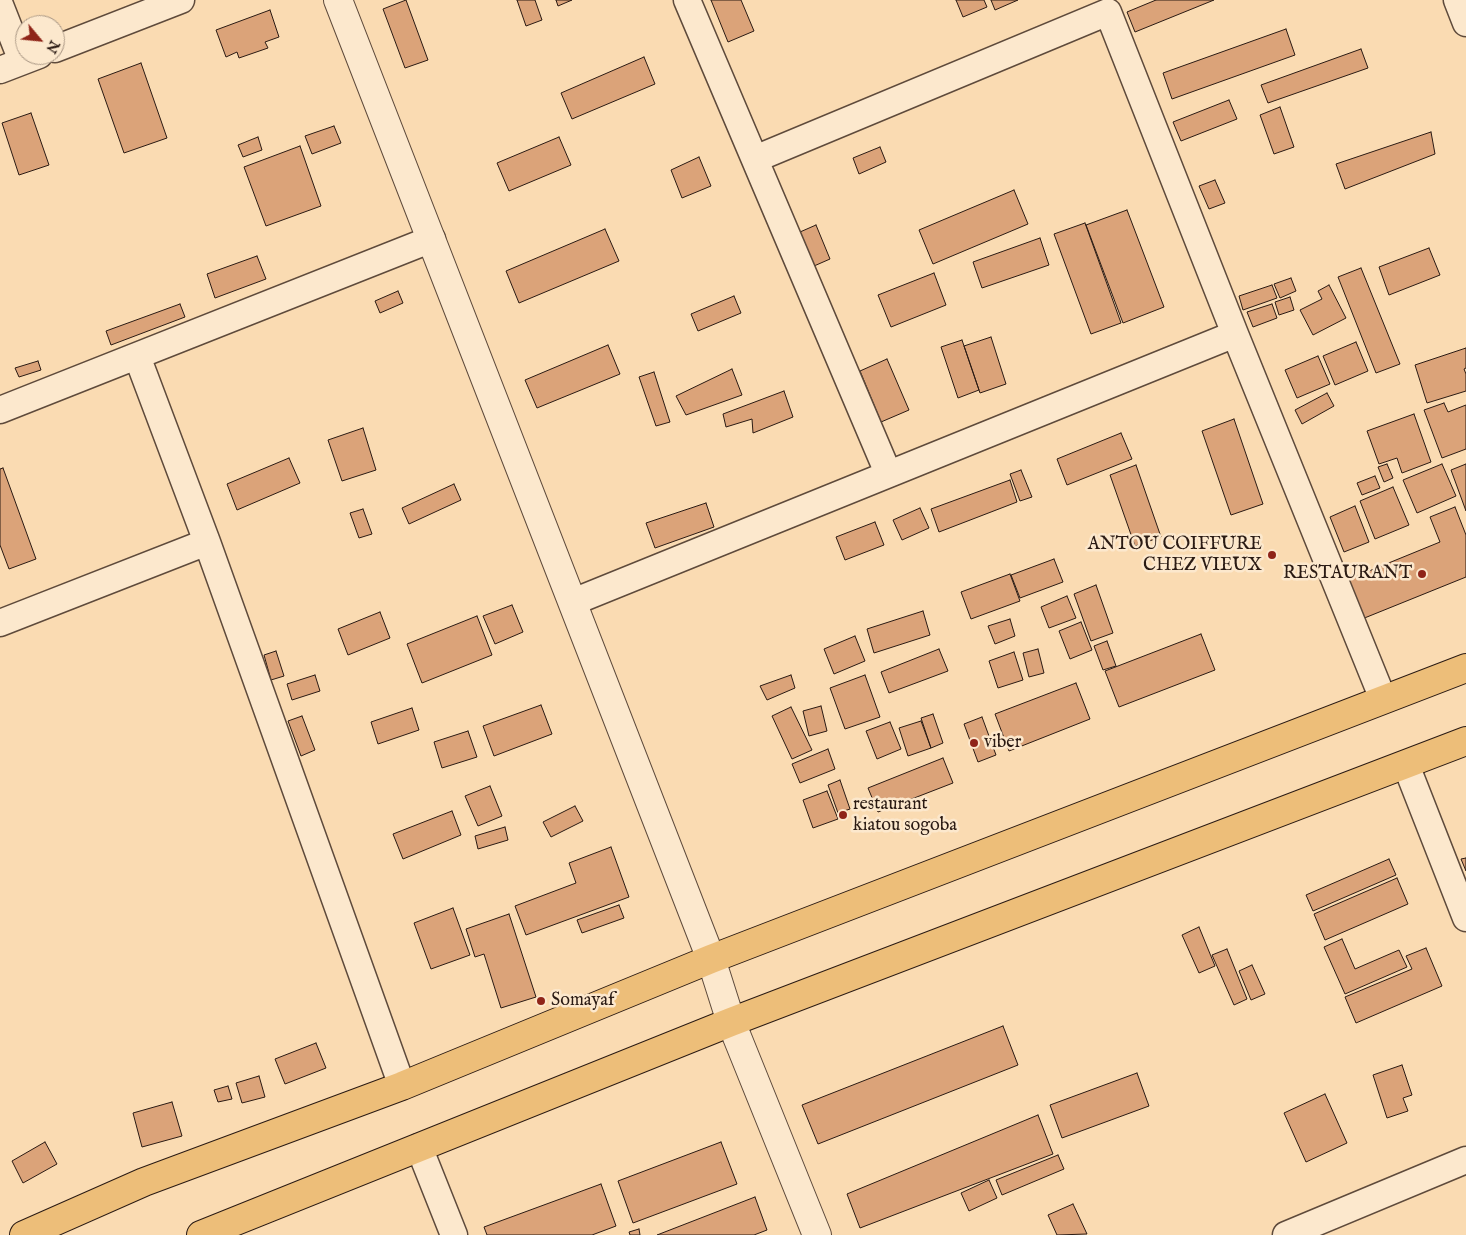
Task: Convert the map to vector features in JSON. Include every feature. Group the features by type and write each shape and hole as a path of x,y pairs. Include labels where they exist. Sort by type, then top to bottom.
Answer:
{"highway":[{"path":"24,1235 144,1182 402,1086 711,959 1466,668"},
{"path":"201,1235 731,1022 1466,741"}],"street":[{"path":"65,45 181,0"},
{"path":"338,0 711,959 731,1022 817,1235"},
{"path":"687,0 888,473"},
{"path":"1457,0 1466,23"},
{"path":"0,5 15,48"},
{"path":"755,159 1108,12 1235,334 1383,699"},
{"path":"0,410 432,239"},
{"path":"573,602 1235,334"},
{"path":"137,356 207,542 402,1086"},
{"path":"0,624 207,542"},
{"path":"1406,765 1466,918"},
{"path":"419,1147 454,1235"},
{"path":"1286,1235 1466,1160"}],"building":[{"path":"406,0 428,60 405,68 383,9"},
{"path":"517,0 535,0 542,20 526,26"},
{"path":"556,0 572,0 558,6"},
{"path":"711,0 741,0 754,31 728,42"},
{"path":"956,0 984,0 987,7 963,17"},
{"path":"991,0 1018,0 995,10"},
{"path":"1156,0 1214,0 1135,32 1127,12"},
{"path":"270,10 279,37 265,42 268,48 239,58 237,52 226,57 216,30"},
{"path":"1286,29 1295,55 1172,99 1163,73"},
{"path":"1361,49 1368,68 1268,103 1261,85"},
{"path":"644,57 655,84 572,119 561,93"},
{"path":"141,63 167,138 124,153 98,79"},
{"path":"1229,100 1237,119 1181,141 1173,122"},
{"path":"1280,107 1294,147 1274,154 1260,115"},
{"path":"31,113 49,165 19,175 2,123"},
{"path":"334,126 341,143 312,154 305,136"},
{"path":"1431,132 1435,154 1345,189 1336,164"},
{"path":"258,137 262,150 243,157 238,145"},
{"path":"559,137 571,165 509,191 497,163"},
{"path":"300,146 321,206 266,226 244,167"},
{"path":"880,147 886,162 859,174 853,158"},
{"path":"699,157 711,186 682,198 671,170"},
{"path":"1215,180 1225,203 1209,209 1199,186"},
{"path":"1014,190 1028,224 933,264 919,230"},
{"path":"1127,210 1164,307 1123,323 1086,225"},
{"path":"1085,223 1121,323 1091,334 1054,234"},
{"path":"816,225 830,259 814,266 800,232"},
{"path":"605,229 619,261 519,303 506,271"},
{"path":"1040,238 1049,265 982,288 973,262"},
{"path":"1429,248 1440,275 1389,295 1379,267"},
{"path":"257,256 266,279 215,298 207,274"},
{"path":"1361,268 1400,364 1376,373 1338,277"},
{"path":"934,273 946,305 891,327 878,295"},
{"path":"1291,278 1296,291 1280,298 1274,284"},
{"path":"1272,285 1277,298 1243,310 1239,296"},
{"path":"1329,285 1346,318 1313,335 1300,310 1322,299 1318,291"},
{"path":"398,291 403,303 380,313 375,301"},
{"path":"734,296 741,313 698,331 691,314"},
{"path":"1290,297 1294,310 1279,315 1275,302"},
{"path":"180,304 185,317 111,345 106,331"},
{"path":"1272,304 1277,318 1253,327 1247,312"},
{"path":"991,337 1006,384 980,393 964,346"},
{"path":"962,340 979,390 958,398 941,347"},
{"path":"1356,342 1368,371 1335,385 1323,356"},
{"path":"608,345 620,374 537,408 525,380"},
{"path":"1466,348 1466,368 1464,369 1466,374 1466,391 1427,403 1415,365"},
{"path":"1318,356 1330,384 1297,398 1285,370"},
{"path":"887,359 909,410 881,422 860,371"},
{"path":"38,361 41,370 19,377 15,368"},
{"path":"732,369 742,395 686,415 676,396"},
{"path":"654,372 670,422 656,426 639,377"},
{"path":"784,391 793,417 753,433 752,419 726,427 723,414"},
{"path":"1327,393 1334,406 1302,424 1295,410"},
{"path":"1444,403 1448,412 1466,405 1466,449 1442,458 1424,410"},
{"path":"1414,414 1431,462 1402,473 1397,458 1379,464 1367,431"},
{"path":"1234,419 1263,504 1231,515 1202,431"},
{"path":"363,428 376,470 342,481 328,440"},
{"path":"1121,433 1132,459 1067,485 1057,459"},
{"path":"289,458 300,483 237,510 227,484"},
{"path":"1387,464 1393,478 1384,482 1378,467"},
{"path":"1442,464 1456,496 1417,513 1403,480"},
{"path":"1466,464 1466,511 1451,470"},
{"path":"1136,465 1161,537 1135,546 1110,475"},
{"path":"3,468 36,559 9,569 0,545 0,469"},
{"path":"1021,470 1032,497 1020,501 1010,474"},
{"path":"1375,476 1380,488 1362,495 1357,483"},
{"path":"1010,480 1017,502 939,532 931,509"},
{"path":"454,484 461,500 409,524 402,508"},
{"path":"1393,487 1409,525 1375,539 1360,501"},
{"path":"706,503 714,527 655,548 646,523"},
{"path":"1355,506 1369,542 1344,552 1330,517"},
{"path":"1455,507 1466,535 1466,577 1362,619 1347,580 1440,542 1430,517"},
{"path":"920,508 929,528 902,540 893,520"},
{"path":"363,509 372,534 359,538 350,513"},
{"path":"875,522 884,545 845,560 836,537"},
{"path":"1054,559 1063,582 1020,598 1011,575"},
{"path":"1010,574 1020,601 971,619 961,592"},
{"path":"1096,585 1113,633 1091,641 1074,594"},
{"path":"1067,596 1076,618 1049,628 1041,607"},
{"path":"512,605 523,632 495,644 483,616"},
{"path":"923,611 930,635 874,653 867,629"},
{"path":"380,612 390,638 348,655 338,629"},
{"path":"477,616 492,655 422,683 407,644"},
{"path":"1010,619 1015,636 995,644 988,626"},
{"path":"1081,622 1092,650 1070,659 1059,631"},
{"path":"1201,634 1215,670 1119,707 1105,671"},
{"path":"855,636 865,661 834,674 824,649"},
{"path":"1107,641 1116,666 1103,670 1094,646"},
{"path":"939,649 948,671 889,693 881,672"},
{"path":"1038,649 1044,673 1029,677 1023,653"},
{"path":"276,651 284,676 271,680 264,655"},
{"path":"1014,652 1023,680 998,688 989,661"},
{"path":"315,675 320,691 292,700 287,684"},
{"path":"791,675 795,688 767,700 760,686"},
{"path":"865,675 880,717 845,729 830,688"},
{"path":"1076,683 1090,719 1009,751 995,714"},
{"path":"541,705 552,734 494,756 483,726"},
{"path":"821,706 827,731 809,736 803,711"},
{"path":"791,707 812,750 792,759 772,716"},
{"path":"412,708 419,730 378,744 371,722"},
{"path":"933,714 943,743 931,748 921,718"},
{"path":"302,716 315,750 301,756 288,721"},
{"path":"982,717 996,755 978,762 964,724"},
{"path":"921,721 931,748 908,756 899,728"},
{"path":"890,722 901,749 877,759 866,731"},
{"path":"468,731 477,757 442,768 434,742"},
{"path":"828,749 835,769 800,783 792,764"},
{"path":"943,758 953,783 878,812 868,788"},
{"path":"840,780 850,809 838,813 828,785"},
{"path":"490,786 502,816 478,826 465,796"},
{"path":"827,791 838,819 813,828 803,800"},
{"path":"575,806 583,821 551,837 543,822"},
{"path":"452,811 461,835 403,859 393,834"},
{"path":"505,827 508,840 478,849 475,836"},
{"path":"611,847 629,897 526,935 515,906 576,883 569,863"},
{"path":"1466,858 1466,871 1461,859"},
{"path":"1389,859 1396,875 1313,911 1306,895"},
{"path":"1397,878 1408,904 1325,940 1314,914"},
{"path":"619,905 624,918 582,933 577,920"},
{"path":"453,908 470,955 431,969 414,923"},
{"path":"509,914 536,997 501,1008 484,954 475,957 466,929"},
{"path":"1199,927 1215,966 1199,973 1182,935"},
{"path":"1342,939 1355,969 1399,950 1407,967 1345,994 1324,947"},
{"path":"1426,948 1442,986 1356,1023 1345,997 1412,969 1406,956"},
{"path":"1227,949 1247,999 1234,1005 1212,955"},
{"path":"1252,965 1265,994 1251,1000 1239,971"},
{"path":"1003,1026 1018,1065 818,1144 802,1105"},
{"path":"316,1043 326,1068 285,1084 275,1059"},
{"path":"1402,1065 1412,1095 1403,1098 1408,1111 1387,1118 1373,1075"},
{"path":"1137,1073 1149,1106 1062,1138 1050,1105"},
{"path":"259,1076 265,1097 242,1103 236,1083"},
{"path":"228,1086 232,1099 218,1102 214,1090"},
{"path":"1325,1094 1347,1143 1306,1162 1284,1113"},
{"path":"172,1102 182,1136 142,1147 133,1113"},
{"path":"1038,1115 1053,1154 860,1228 847,1194"},
{"path":"45,1142 57,1164 23,1183 12,1161"},
{"path":"721,1142 737,1184 633,1223 618,1181"},
{"path":"1058,1155 1064,1169 1002,1195 996,1180"},
{"path":"989,1180 997,1198 969,1211 961,1193"},
{"path":"601,1184 616,1226 592,1235 487,1235 484,1227"},
{"path":"755,1197 767,1230 754,1235 657,1235"},
{"path":"1073,1204 1087,1234 1057,1235 1048,1215"},
{"path":"639,1229 640,1235 630,1235 629,1232"}],"place":[{"name":"ANTOU COIFFURE CHEZ VIEUX","path":"1272,555"},
{"name":"RESTAURANT","path":"1422,574"},
{"name":"viber","path":"974,743"},
{"name":"restaurant kiatou sogoba","path":"843,815"},
{"name":"Somayaf","path":"541,1001"}]}
